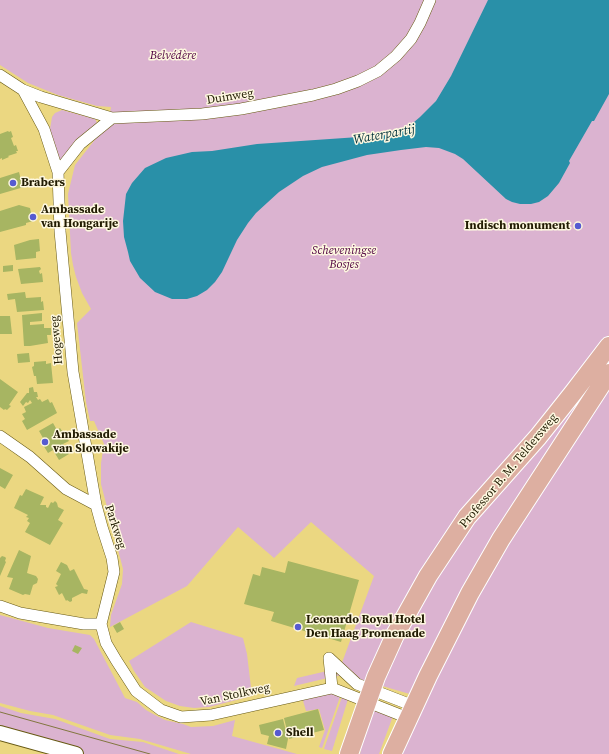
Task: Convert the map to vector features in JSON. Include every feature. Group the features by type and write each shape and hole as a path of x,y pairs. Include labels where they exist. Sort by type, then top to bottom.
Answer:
{"main road":[{"name":"Professor B. M. Teldersweg","path":"349,754 376,677 395,635 417,594 463,523 481,500 538,437 609,346"},
{"name":"Professor B. M. Teldersweg","path":"392,754 448,634 501,540 609,373"}],"street":[{"name":"Duinweg","path":"0,75 23,90 41,97 112,118 202,114 234,110 313,95 358,82 378,71 396,56 411,39 430,0"},
{"name":"Hogeweg","path":"23,90 44,129 58,172 60,231 73,372 96,505"},
{"path":"58,172 80,144 112,118"},
{"name":"Parkweg","path":"0,436 30,457 66,489 96,505 112,558 114,572 101,624"},
{"path":"0,606 20,613 84,624 101,624"},
{"name":"Van Stolkweg","path":"101,624 106,643 136,691 160,710 181,717 211,715 332,688"},
{"path":"370,696 329,658 332,688 370,696 411,712"},
{"path":"0,733 76,754"}],"green space":[{"name":"Scheveningse Bosjes","path":"0,0 609,0 609,335 588,365 406,596 383,640 365,681 347,675 336,676 294,686 297,678 340,668 374,576 311,522 274,558 238,527 187,586 110,627 111,615 122,584 123,569 101,484 101,463 104,444 94,421 90,421 86,402 77,323 91,309 82,293 73,265 68,194 75,165 108,123 111,107 97,106 58,95 28,83 0,65"},
{"path":"62,110 95,119 97,123 96,126 61,160 59,159 50,134 50,129 52,117 55,113"},
{"path":"609,353 609,364 568,425 413,695 379,685 388,664 456,542"},
{"path":"609,384 609,754 399,754 425,697 501,551"},
{"path":"0,615 48,628 90,635 94,639 125,698 137,702 146,710 165,720 191,727 213,726 235,720 232,736 297,754 191,754 140,739 110,735 53,715 0,703"},
{"path":"191,622 243,638 247,654 252,696 209,707 194,708 180,706 166,701 145,687 129,661"},
{"path":"332,691 341,694 322,748 319,747 325,730 319,709 306,711 302,697"},
{"path":"343,694 349,696 332,751 324,749"},
{"path":"0,706 21,713 55,719 110,739 143,742 179,754 82,754 0,731"},
{"path":"371,708 393,716 379,754 360,754 366,721"}],"water":[{"path":"488,0 609,0 609,94 569,161 570,163 559,183 548,196 539,202 531,204 512,202 506,199 463,159 455,154 439,148 426,147 367,155 322,167 303,176 279,192 256,213 248,223 237,240 222,272 215,282 207,290 197,296 187,299 172,299 155,292 140,278 130,261 124,237 123,221 126,194 132,183 145,168 166,158 192,152 212,151 257,144 388,135 407,128 436,101 451,76"}],"building":[{"path":"11,131 13,137 11,138 18,151 16,151 17,153 2,160 2,158 0,159 0,134"},
{"name":"Brabers","path":"19,172 21,180 25,181 26,184 24,187 0,194 0,178"},
{"path":"19,205 30,208 31,213 34,214 35,218 33,221 26,223 26,225 0,232 0,211"},
{"path":"39,239 40,251 36,252 36,258 16,260 14,245"},
{"path":"13,265 13,271 3,272 3,266"},
{"path":"40,267 41,269 39,271 40,274 42,273 43,282 21,284 18,269"},
{"path":"25,292 26,298 41,297 44,310 17,312 15,299 8,300 7,294"},
{"path":"42,313 42,321 30,322 30,325 44,324 44,328 51,328 51,335 47,335 48,343 24,346 22,315"},
{"path":"0,316 10,316 12,334 0,334"},
{"path":"29,353 30,362 18,363 17,354"},
{"path":"46,361 46,364 51,363 53,383 37,384 36,376 34,376 32,367 34,366 34,362"},
{"path":"0,379 18,392 9,405 11,406 7,410 0,407"},
{"path":"33,387 34,392 37,392 38,397 36,397 38,400 40,399 42,402 48,399 50,403 52,402 57,413 27,430 22,421 25,419 22,414 26,412 24,407 32,403 30,400 23,406 20,402 27,393 29,393 29,388"},
{"path":"53,423 57,430 60,428 69,441 63,444 69,454 59,460 53,450 48,453 40,440 43,438 39,431"},
{"path":"0,468 13,475 5,489 0,486"},
{"path":"26,489 44,497 40,505 46,505 48,508 51,502 53,503 55,501 58,507 64,510 58,520 63,523 50,545 25,532 30,523 27,521 29,518 26,517 28,515 14,508 20,495 22,496"},
{"path":"19,550 31,556 27,573 36,576 38,579 37,583 33,585 30,595 23,595 9,589 13,578 7,577"},
{"path":"2,556 6,558 6,562 0,576 0,558"},
{"path":"288,561 359,580 341,642 271,621 274,612 244,604 253,574 260,576 262,567 285,573"},
{"path":"61,562 67,565 70,571 74,569 84,589 88,590 87,594 82,593 72,598 72,601 70,602 67,600 66,601 62,593 59,595 55,587 58,586 56,584 61,574 56,571"},
{"path":"120,622 124,629 117,633 113,626"},
{"path":"75,645 82,648 78,654 72,651"},
{"path":"318,709 324,730 289,739 284,718"},
{"path":"283,719 288,739 286,749 267,744 269,736 261,734 259,725"}],"tram line":[{"path":"0,712 150,754"}],"place":[{"name":"Brabers","path":"13,183"},
{"name":"Ambassade van Hongarije","path":"33,217"},
{"name":"Indisch monument","path":"578,226"},
{"name":"Ambassade van Slowakije","path":"45,442"},
{"name":"Leonardo Royal Hotel Den Haag Promenade","path":"298,627"},
{"name":"Shell","path":"278,733"}],"park label":[{"name":"Belvédère","path":"173,56"}],"water label":[{"name":"Waterpartij","path":"384,135"}]}
